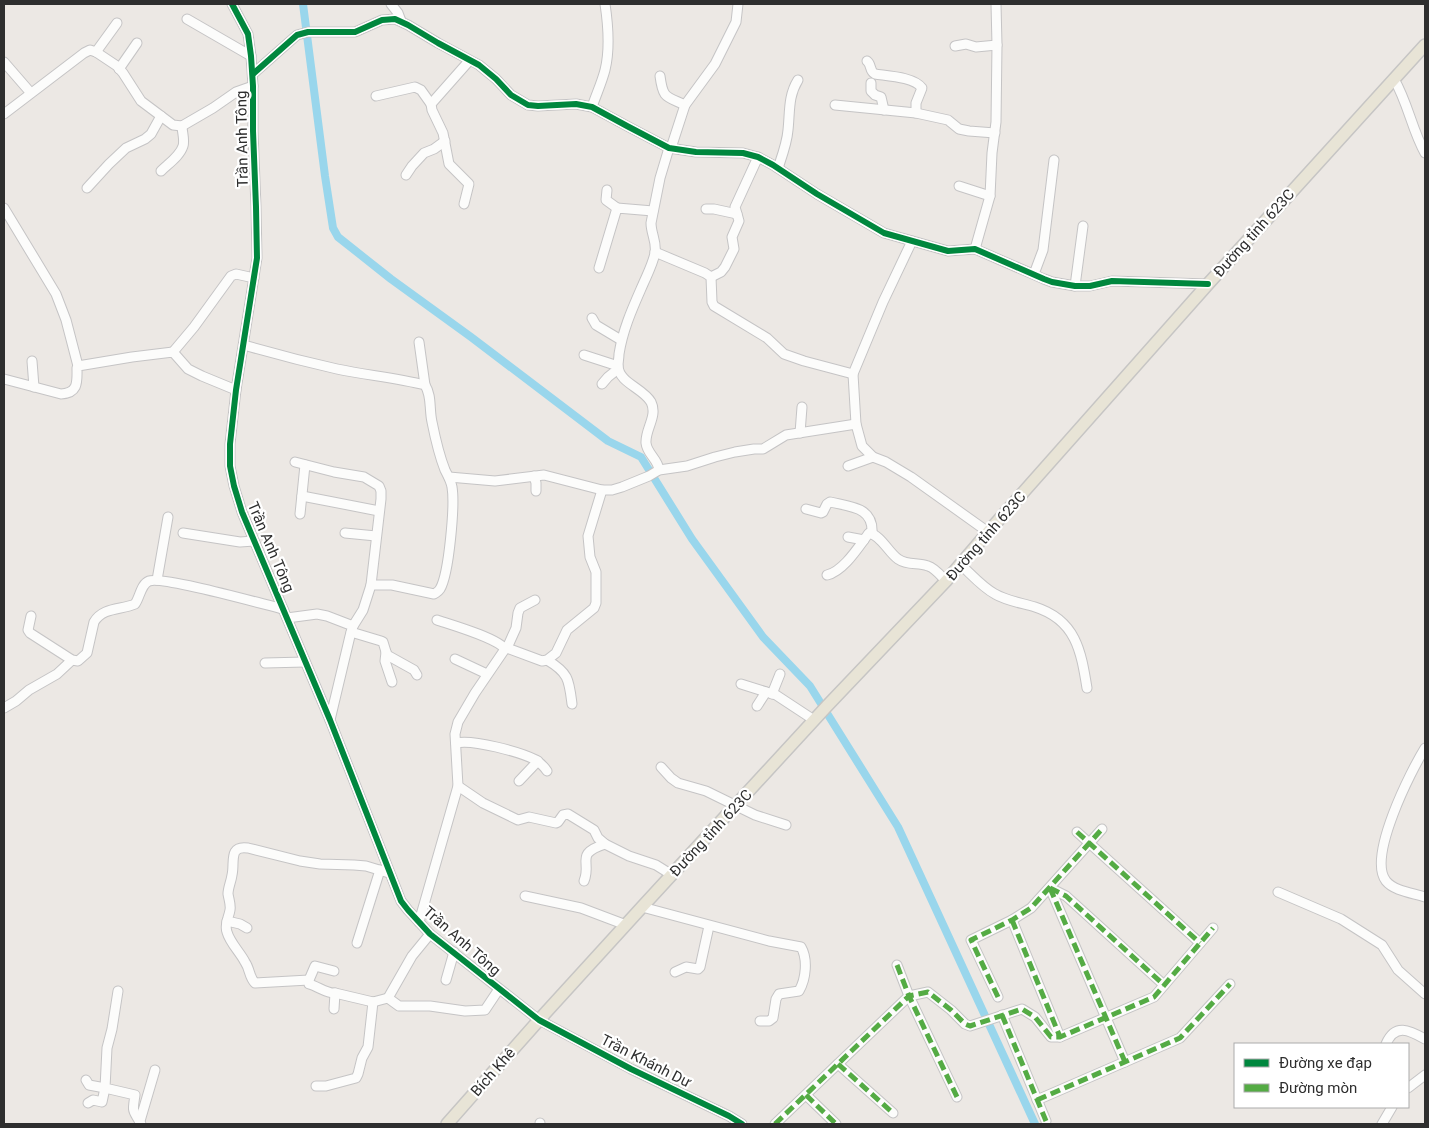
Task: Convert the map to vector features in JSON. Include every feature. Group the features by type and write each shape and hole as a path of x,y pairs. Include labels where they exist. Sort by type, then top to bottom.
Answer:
{"main road":[{"name":"Đường tỉnh 623C","path":"539,1020 821,712 946,581 1208,284 1425,45"},
{"name":"Bích Khê","path":"447,1124 539,1020"}],"street":[{"name":"Trần Anh Tông","path":"232,4 248,34 253,74 257,250 236,390 230,444 230,466 234,486 242,512 330,720 385,872 401,901 430,934 539,1020"},
{"path":"391,4 401,21"},
{"path":"592,107 605,70 607,56 605,4"},
{"path":"655,472 657,461 650,453 646,443 653,412 652,405 640,390 624,379 618,368 621,340 629,315 655,252 655,243 651,230 653,211 660,178 670,148 685,105 715,64 736,22 738,4"},
{"path":"974,249 990,196 992,152 996,122 998,45 996,4"},
{"path":"187,19 251,56"},
{"path":"253,74 297,35 306,33 355,32 388,19 396,19 479,65 512,95 528,105 576,104 592,107 670,148 696,152 743,153 758,157 817,194 884,232 948,251 974,249 1052,282 1075,286 1090,286 1112,281 1208,284"},
{"path":"96,52 117,23"},
{"path":"119,68 137,44"},
{"path":"954,46 966,44 976,47 998,45"},
{"path":"4,114 30,92 90,50 119,68 141,101 173,124 182,126 236,92 254,86"},
{"path":"431,104 469,61"},
{"path":"867,61 870,62 871,70 875,74 908,80 920,85 922,88 916,103 916,112"},
{"path":"4,62 30,92"},
{"path":"660,76 665,95 685,105"},
{"path":"1394,79 1402,93 1425,154"},
{"path":"778,168 788,131 793,90 798,80"},
{"path":"871,83 870,91 882,97 884,110"},
{"path":"376,96 415,87 420,90 431,104 443,133 449,164 469,184 464,204"},
{"path":"835,105 916,112 948,120 959,128 969,131 994,133"},
{"path":"87,188 126,148 151,134 161,116"},
{"path":"161,171 182,148 182,126"},
{"path":"406,175 424,153 445,141"},
{"path":"711,277 721,272 734,249 732,237 739,221 735,207 758,157"},
{"path":"1034,274 1043,250 1054,160"},
{"path":"960,186 990,196"},
{"path":"607,190 606,200 618,208 653,211"},
{"path":"4,208 8,223 56,294 66,320 78,366 76,387 70,392 62,394 4,379"},
{"path":"599,268 618,208"},
{"path":"706,209 738,214"},
{"path":"1075,286 1083,226"},
{"path":"912,241 883,302 853,374 856,424 862,446 874,457 911,477 988,532"},
{"path":"655,252 711,277"},
{"path":"78,366 173,352 194,327 231,276 236,274 254,278"},
{"path":"711,277 712,302 714,306 767,338 784,354 853,374"},
{"path":"592,318 596,324 621,340"},
{"path":"371,585 392,585 434,594 439,591 445,576 452,531 452,487 430,416 430,397 425,385 419,342"},
{"path":"244,345 288,358 425,385"},
{"path":"173,352 188,369 236,390"},
{"path":"584,355 618,368"},
{"path":"32,361 34,387"},
{"path":"602,384 618,368"},
{"path":"800,433 802,407"},
{"path":"449,477 495,481 534,476 551,476 602,490 612,490 655,472 687,466 735,452 763,449 786,435 856,424"},
{"path":"848,466 874,457"},
{"path":"295,462 364,477 376,483 381,491 371,585 362,610 352,629 330,720"},
{"path":"300,514 305,465"},
{"path":"534,476 536,491"},
{"path":"437,620 486,637 506,648 542,661 547,660 556,653 567,630 594,608 596,603 596,572 590,557 588,536 602,490"},
{"path":"302,496 379,511"},
{"path":"806,509 820,513 823,512 830,502 856,508 870,517 873,527 872,534"},
{"path":"157,580 168,517"},
{"path":"183,532 240,542 254,541"},
{"path":"345,533 376,536"},
{"path":"827,575 837,570 854,553 869,533 872,534"},
{"path":"872,534 900,561 928,566 946,581"},
{"path":"848,536 864,540"},
{"path":"960,564 994,594 1047,612 1062,623 1072,635 1079,648 1087,688"},
{"path":"31,616 28,630 30,633 72,660 78,660 87,653 94,622 101,614 135,604 144,585 150,581 157,580 194,587 283,609"},
{"path":"419,922 458,786 456,734 458,722 506,648 516,628 520,608 536,600"},
{"path":"287,618 317,614 327,616 383,642 386,652 390,657 414,670 417,675"},
{"path":"386,652 385,661 392,682"},
{"path":"455,658 488,674"},
{"path":"4,708 29,690 57,674 72,660"},
{"path":"547,660 559,667 566,676 572,704"},
{"path":"265,662 304,662"},
{"path":"757,706 769,693 780,674"},
{"path":"740,684 776,695 798,708 821,712"},
{"path":"456,743 468,742 502,749 538,761 547,771"},
{"path":"1425,748 1405,785 1381,852 1381,868 1386,880 1393,886 1425,897"},
{"path":"519,781 538,761"},
{"path":"661,767 671,778 678,782 706,791 736,806 786,825"},
{"path":"458,786 483,803 518,820 529,817 556,823 563,815 568,814 594,830 604,844 629,856 656,865 672,875"},
{"path":"998,997 971,940 1012,920 1031,908 1102,829"},
{"path":"1077,832 1200,943"},
{"path":"584,882 587,875 585,861 589,852 593,848 604,844"},
{"path":"309,980 254,983 251,978 247,964 227,934 227,921 231,908 228,893 232,875 233,855 236,850 242,847 300,861 320,864 354,865 385,872 357,943"},
{"path":"1050,888 1066,896 1164,985"},
{"path":"1050,888 1125,1062"},
{"path":"1278,892 1341,919 1382,945 1398,970 1425,994"},
{"path":"525,896 581,908 626,925"},
{"path":"642,907 769,941 798,945 803,949 805,969 802,986 799,991 779,994 776,999 773,1018 769,1021 760,1021"},
{"path":"1012,920 1060,1037"},
{"path":"227,921 247,928"},
{"path":"675,972 684,968 698,969 700,967 709,926"},
{"path":"775,1124 909,996 928,992 965,1024 970,1026 1022,1009 1035,1017 1051,1037 1060,1037 1154,997 1213,928"},
{"path":"334,971 315,966 309,984 331,994 335,993 373,1002 388,998 412,956 430,934"},
{"path":"446,980 454,952"},
{"path":"897,965 909,996 957,1097"},
{"path":"1038,1100 1180,1038 1230,984"},
{"path":"388,998 399,1006 485,1010 499,989"},
{"path":"88,1103 93,1100 102,1102 105,1088 107,1048 118,991"},
{"path":"334,1008 335,993"},
{"path":"316,1086 326,1086 356,1078 362,1058 368,1047 373,1002"},
{"path":"1002,1015 1046,1121"},
{"name":"Trần Khánh Dư","path":"539,1020 631,1069 742,1124"},
{"path":"1386,1043 1390,1035 1403,1030 1425,1039"},
{"path":"838,1064 894,1113"},
{"path":"140,1123 155,1070"},
{"path":"1409,1087 1425,1075"},
{"path":"86,1080 89,1085 135,1095 134,1116 140,1123"},
{"path":"806,1094 836,1124"},
{"path":"1382,1124 1391,1108"}],"waterway":[{"path":"303,4 325,176 333,228 338,237 391,279 608,441 641,457 692,539 763,637 810,686 898,827 1035,1124"}],"marked path":[{"path":"998,997 971,940 1012,920 1031,908 1102,829"},
{"path":"1077,832 1200,943"},
{"path":"1050,888 1125,1062"},
{"path":"1050,888 1066,896 1164,985"},
{"path":"1012,920 1060,1037"},
{"path":"775,1124 909,996 928,992 965,1024 970,1026 1022,1009 1035,1017 1051,1037 1060,1037 1154,997 1213,928"},
{"path":"897,965 909,996 957,1097"},
{"path":"1037,1100 1180,1038 1230,984"},
{"path":"1002,1015 1046,1121"},
{"path":"838,1064 893,1113"},
{"path":"806,1095 836,1124"}],"cycle path":[{"path":"232,4 248,34 251,56 257,258 236,390 230,444 230,466 242,512 330,720 401,901 430,934 539,1020 631,1069 742,1124"},
{"path":"253,74 297,35 308,32 355,32 382,20 395,19 479,65 511,95 528,105 576,104 592,107 669,148 696,152 743,153 758,157 884,233 948,251 975,249 1052,282 1075,286 1090,286 1112,281 1208,284"}]}
